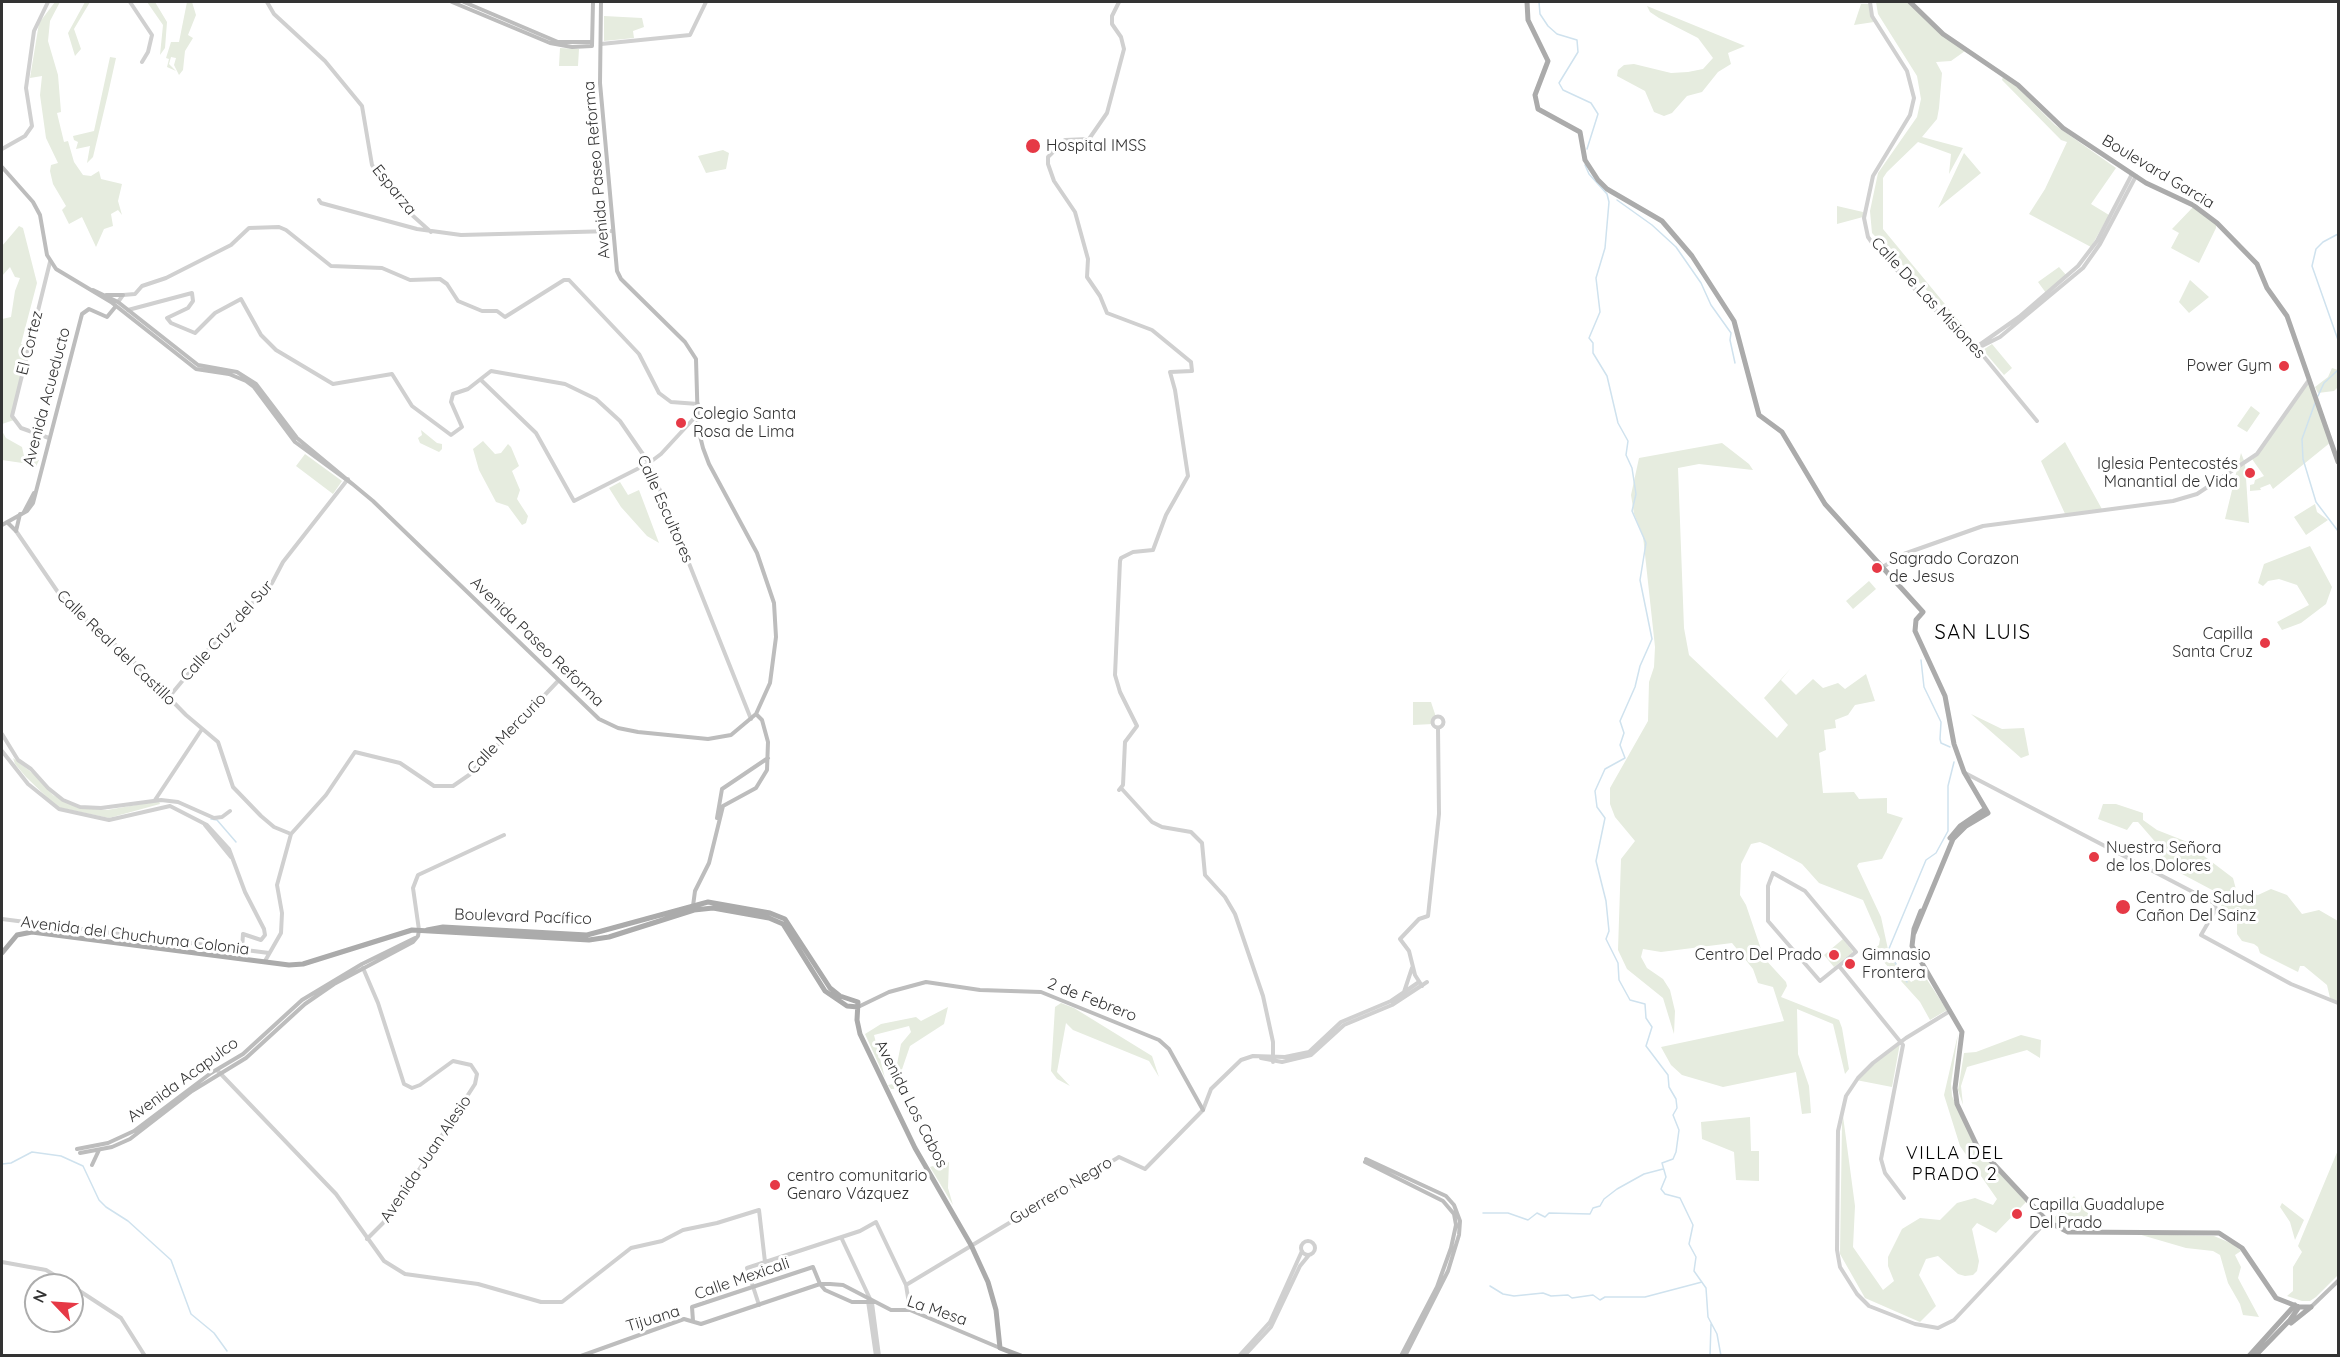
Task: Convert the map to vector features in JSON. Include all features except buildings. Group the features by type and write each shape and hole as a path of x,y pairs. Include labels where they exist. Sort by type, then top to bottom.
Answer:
{"main road":[{"path":"452,2 550,43 573,47 592,44"},
{"path":"464,2 558,42 592,44"},
{"path":"592,44 593,2"},
{"name":"Avenida Paseo Reforma","path":"116,304 198,365 231,370 256,384 297,438 373,501 599,719 624,730 716,739 731,735 756,714 770,683 775,658 774,603 758,553 709,464 698,428 696,358 685,342 619,275 600,83 601,2"},
{"path":"1527,2 1528,20 1548,61 1535,95 1538,109 1580,132 1586,163 1598,180 1607,189 1662,221 1692,256 1718,300 1734,321 1759,415 1782,432 1823,502 1923,612 1916,620 1915,631 1945,696 1954,744 1964,772 1986,811 1969,821 1953,839 1912,941 1915,951 1962,1032 1955,1088 1960,1112 1977,1146 2046,1221 2068,1232 2219,1233 2236,1241 2271,1294 2297,1306 2311,1307"},
{"name":"Boulevard Garcia","path":"1910,2 1943,34 2016,83 2063,129 2134,175 2193,205 2217,223 2257,264 2269,290 2286,313 2338,462"},
{"path":"2,162 6,170"},
{"path":"2,166 28,195 40,215 50,262 56,269 116,304"},
{"path":"93,290 106,295 116,304"},
{"path":"106,295 123,295"},
{"name":"Avenida Acueducto","path":"16,531 22,513 33,503 82,314 89,309 107,317 116,304"},
{"path":"2,525 22,513"},
{"path":"7,522 16,531"},
{"path":"720,806 756,788 764,777 769,758 768,742 763,723 756,714"},
{"path":"693,907 695,891 710,863 722,789 769,758"},
{"name":"Boulevard Pacífico","path":"2,952 17,935 32,932 303,964 419,930 589,940 609,937 693,907 738,912 769,918 783,924 825,991 847,1006 860,1004"},
{"name":"Avenida Acapulco","path":"77,1149 100,1145 126,1135 219,1072 246,1058 297,1010 362,966 416,938 419,930"},
{"name":"2 de Febrero","path":"860,1004 889,992 926,982 980,990 1041,992 1164,1044 1203,1110"},
{"name":"Avenida Los Cabos","path":"860,1004 857,1020 860,1034 915,1148 971,1245 993,1297 1000,1348"},
{"name":"Avenida Acapulco","path":"80,1153 99,1150 130,1139 219,1072"},
{"path":"92,1165 99,1150"},
{"path":"1401,1356 1445,1269 1455,1234 1454,1214 1443,1201 1366,1161 1446,1196 1454,1205 1460,1221 1460,1235 1448,1271 1405,1356"},
{"name":"Calle Mexicali","path":"693,1322 692,1307 813,1267 820,1284"},
{"path":"2255,1356 2284,1327 2311,1307 2338,1281"},
{"path":"820,1284 849,1301 870,1299"},
{"name":"La Mesa","path":"731,1315 820,1284 843,1286 891,1310 910,1311 1000,1348"},
{"path":"2287,1302 2287,1316"},
{"path":"2249,1356 2297,1306"},
{"path":"2284,1327 2297,1306"},
{"name":"Tijuana","path":"581,1356 684,1319 701,1324 731,1315"},
{"path":"1000,1348 1021,1356"}],"street":[{"path":"2,149 26,136 32,126 26,88 34,31 48,2"},
{"path":"130,2 152,35 141,61"},
{"name":"Esparza","path":"267,2 274,14 325,61 362,106 372,165 412,215 431,232"},
{"path":"601,44 690,35 706,2"},
{"path":"1119,2 1112,16 1112,24 1121,37 1124,49 1107,113 1089,139 1068,138 1048,158 1054,181 1075,212 1088,259 1087,278 1100,296 1107,313 1152,330 1191,362 1192,371 1170,372 1189,474 1166,515 1154,550 1133,552 1121,558 1117,588 1115,675 1120,693 1137,726 1125,742 1120,789 1152,822 1162,827 1191,832 1202,843 1205,875 1225,897 1235,914 1266,1007 1275,1059"},
{"name":"Calle De Las Misiones","path":"1870,2 1872,16 1907,71 1914,98 1910,115 1873,176 1864,213 1866,231 1875,248 1940,315 1977,349 2037,421"},
{"path":"1977,349 2008,331 2083,268 2100,244 2134,175"},
{"path":"319,200 321,203 431,232 460,236 614,231"},
{"path":"116,304 123,295 135,294 142,286 212,255 256,226 286,230 334,267 382,268 405,279 440,279 447,284 458,301 482,311 497,311 505,317 564,280 569,280 639,354 658,393 671,402 698,404"},
{"name":"El Cortez","path":"49,438 21,428 12,416 50,262"},
{"path":"127,312 192,293 193,301 188,308 167,318 192,333 198,331 215,312 241,299 261,335 276,350 333,384 392,374 412,406 451,435 462,427 451,402 453,394 468,389 481,380 536,433 574,501 649,463 661,454 697,415"},
{"name":"Calle Escultores","path":"481,380 491,371 496,371 504,376 565,384 583,390 620,421 649,463 752,719"},
{"path":"1883,567 1901,555 1983,526 2173,501 2197,494 2257,454 2309,379"},
{"name":"Calle Cruz del Sur","path":"169,697 213,644 272,583 283,562 347,480"},
{"name":"Calle Real del Castillo","path":"16,531 64,601 126,654 219,744 233,787 274,827 291,834"},
{"name":"Calle Mercurio","path":"291,834 326,795 355,752 400,762 434,786 453,786 469,775 558,681"},
{"path":"1421,984 1412,967 1409,951 1400,939 1419,919 1428,916 1439,820 1438,728"},
{"path":"2,734 12,752 58,797 80,807 101,808 155,800 161,795 202,729"},
{"path":"2,751 28,784 59,809 109,820 162,803 178,802 206,816 218,818 230,812"},
{"path":"10,762 12,752"},
{"path":"1964,772 2214,903 2216,906 2201,935 2291,984 2315,995 2333,998 2338,1003"},
{"path":"161,795 162,803"},
{"path":"155,800 175,807 206,826 231,856 264,930 263,939 243,934 242,949"},
{"path":"206,816 206,826"},
{"path":"265,961 281,933 282,913 277,885 281,880 291,834"},
{"path":"419,930 413,888 418,874 504,835"},
{"path":"1773,873 1805,891 1856,952 1839,966 1820,981 1768,921 1768,886 1773,873"},
{"name":"Avenida del Chuchuma Colonia","path":"2,919 268,953"},
{"name":"Avenida Juan Alesio","path":"362,966 378,1003 404,1084 416,1087 447,1064 459,1060 471,1065 477,1074 476,1084 437,1143 383,1223 367,1239"},
{"path":"1839,966 1901,1041 1902,1055 1881,1159 1885,1173 1904,1198"},
{"path":"1404,993 1412,967"},
{"path":"1275,1059 1309,1052 1341,1022 1387,1003 1421,984"},
{"path":"1203,1110 1211,1089 1241,1060 1311,1055 1344,1024 1389,1007 1421,984"},
{"path":"1951,1011 1901,1041 1858,1078 1841,1110 1838,1131 1837,1258 1854,1291 1869,1306 1930,1328 1949,1324 2046,1221"},
{"path":"1262,1057 1272,1048"},
{"path":"219,1072 336,1194 384,1261 395,1269 415,1277 478,1284 541,1302 562,1302 631,1248 662,1241 682,1230 717,1223 759,1210 765,1262"},
{"name":"Guerrero Negro","path":"906,1285 1119,1157 1144,1170 1203,1110"},
{"path":"759,1306 747,1269 841,1237 876,1222 906,1285 910,1311"},
{"path":"841,1237 870,1299 877,1356"},
{"path":"1239,1356 1249,1349 1271,1327 1303,1261 1315,1249 1310,1241 1303,1243 1302,1251 1270,1322 1249,1349 1244,1356"},
{"path":"1302,1251 1309,1255"},
{"path":"2,1262 46,1270 51,1273"},
{"path":"84,1294 121,1318 145,1356"},
{"path":"1000,1348 1000,1356"}],"shaded area":[{"path":"55,2 60,2 50,21 48,41 58,75 61,112 57,113 64,142 68,141 74,162 83,175 91,176 99,171 101,179 122,184 118,201 122,215 118,210 111,214 113,226 104,229 96,247 82,217 69,224 62,210 66,206 53,184 50,171 51,165 58,163 46,138 40,95 42,76 30,78 39,23"},
{"path":"85,2 90,2 74,29 81,49 75,56 68,33"},
{"path":"147,2 155,2 167,22 165,48 160,55 163,25"},
{"path":"187,2 192,2 196,15 188,35 193,38 185,51 183,70 179,75 174,65 176,58 171,57 169,64 176,71 167,67 169,59 166,58 171,42 179,42"},
{"path":"1876,2 1907,2 1942,35 1965,51 1951,61 1936,62 1942,73 1937,119 1922,137 1963,148 1949,174 1951,154 1918,142 1887,172 1883,178 1883,229 1977,343 1872,233 1870,211 1878,173 1917,117 1921,99 1917,76 1878,14"},
{"path":"1861,4 1870,4 1874,22 1854,25"},
{"path":"1647,6 1745,46 1728,53 1731,64 1718,72 1702,92 1687,96 1672,113 1664,116 1654,112 1645,91 1617,76 1618,70 1624,65 1634,64 1671,73 1688,72 1703,69 1713,58 1698,38 1659,18 1650,12"},
{"path":"604,16 642,18 644,27 633,31 634,38 604,41"},
{"path":"560,48 579,49 578,66 559,66"},
{"path":"110,57 116,58 93,157 87,163 90,146 76,149 78,142 73,136 94,131"},
{"path":"2003,77 2017,87 2055,125 2116,168 2091,204 2109,215 2091,247 2029,214 2045,189 2067,142 2061,140 2002,80"},
{"path":"723,150 729,153 726,169 706,173 698,156"},
{"path":"1964,153 1981,173 1938,208"},
{"path":"2195,205 2216,221 2216,228 2199,263 2171,248 2179,233 2172,229"},
{"path":"1837,206 1863,212 1863,217 1837,224"},
{"path":"19,226 23,228 37,283 21,344 30,347 13,416 14,420 2,424 2,319 11,317 15,291 20,278 15,277 10,267 2,276 2,246"},
{"path":"2059,267 2067,276 2046,293 2038,282"},
{"path":"2190,280 2209,297 2189,313 2179,302"},
{"path":"1992,344 2012,368 2004,375 1983,350"},
{"path":"2332,368 2338,370 2338,387 2334,391 2318,393 2315,387 2328,377"},
{"path":"2309,380 2331,442 2273,489 2270,484 2260,488 2261,490 2250,491 2250,485 2264,476 2252,459"},
{"path":"2251,406 2260,413 2247,432 2237,426"},
{"path":"421,430 437,443 442,444 439,452 420,443 418,438 422,435"},
{"path":"2,431 6,438 22,447 24,456 39,460 35,469 29,464 2,460"},
{"path":"483,441 495,454 501,453 508,444 511,447 519,466 512,471 520,490 517,499 528,516 526,523 522,525 508,506 496,502 479,470 473,449"},
{"path":"2065,442 2103,511 2066,516 2041,461"},
{"path":"1722,443 1749,464 1753,470 1699,464 1678,468 1684,628 1689,655 1777,738 1788,725 1764,698 1791,668 1781,680 1796,695 1813,679 1823,688 1838,683 1845,689 1866,674 1875,701 1855,705 1848,715 1835,720 1836,728 1824,730 1826,750 1819,753 1823,793 1854,792 1859,799 1887,798 1887,813 1903,818 1882,859 1859,863 1857,866 1881,917 1889,954 1911,982 1924,975 1947,1010 1930,1020 1920,1002 1873,950 1879,945 1880,939 1863,900 1819,883 1802,864 1767,845 1760,842 1751,844 1741,864 1740,895 1746,905 1764,958 1786,982 1787,986 1781,997 1839,1020 1842,1028 1849,1069 1845,1074 1833,1024 1797,1009 1798,1054 1809,1086 1811,1113 1802,1114 1796,1072 1723,1087 1682,1075 1671,1065 1661,1047 1784,1021 1773,987 1758,983 1753,969 1732,943 1661,952 1643,949 1641,957 1647,968 1663,979 1670,990 1675,1011 1674,1034 1663,998 1627,969 1618,950 1621,859 1635,841 1615,817 1610,804 1610,788 1648,721 1649,682 1654,667 1655,647 1643,536 1634,514 1631,495 1639,458"},
{"path":"2241,453 2245,463 2249,523 2225,519"},
{"path":"305,454 342,481 333,494 296,466"},
{"path":"620,482 628,495 639,490 659,543 647,536 621,507 609,488"},
{"path":"2315,504 2317,512 2328,520 2306,535 2294,517"},
{"path":"2310,546 2332,587 2326,604 2301,623 2282,630 2277,622 2309,605 2297,585 2279,579 2268,581 2263,586 2258,583 2264,564"},
{"path":"1869,581 1876,589 1853,609 1846,601"},
{"path":"1413,702 1431,702 1436,717 1433,724 1413,725"},
{"path":"1971,714 2002,729 2024,728 2029,755 2021,758"},
{"path":"13,758 35,775 53,795 79,808 107,810 159,801 160,804 109,818 57,807 26,777"},
{"path":"2103,804 2116,804 2143,813 2143,820 2157,830 2195,845 2204,856 2233,878 2238,897 2247,893 2258,895 2271,889 2287,895 2302,914 2319,910 2338,921 2338,1003 2330,998 2327,985 2304,966 2300,966 2298,972 2260,953 2254,944 2242,941 2237,934 2237,921 2222,907 2214,891 2167,866 2159,857 2158,845 2138,822 2133,822 2127,830 2098,819"},
{"path":"1843,939 1853,952 1834,967 1824,955"},
{"path":"1061,1003 1074,1008 1152,1056 1159,1077 1149,1061 1073,1030 1066,1023 1057,1072 1070,1086 1057,1079 1051,1071 1055,1007"},
{"path":"948,1007 944,1024 910,1046 897,1084 894,1089 891,1089 888,1085 893,1084 901,1044 911,1032 909,1026 874,1035 885,1078 865,1034 881,1024 916,1017 921,1021"},
{"path":"1958,1034 1951,1084 1952,1096 1975,1147 2026,1202 1996,1233 1977,1223 1972,1229 1979,1261 1977,1271 1973,1275 1958,1274 1938,1256 1926,1259 1919,1275 1936,1306 1920,1322 1865,1298 1840,1254 1842,1123 1843,1116 1855,1206 1853,1247 1883,1290 1894,1281 1888,1266 1888,1257 1902,1229 1920,1218 1940,1220 1957,1203 1975,1198 1993,1205 1997,1199 1960,1146 1944,1095"},
{"path":"2021,1035 2041,1040 2040,1058 2027,1050 1967,1067 1961,1086 1963,1105 1958,1090 1964,1053 1976,1052"},
{"path":"1900,1043 1892,1087 1856,1080 1874,1064"},
{"path":"1750,1117 1751,1151 1759,1151 1759,1181 1736,1180 1734,1152 1702,1139 1701,1122"},
{"path":"2338,1150 2338,1275 2316,1297 2310,1301 2302,1301 2287,1296 2293,1291 2293,1267 2302,1252 2298,1246"},
{"path":"949,1162 948,1188 953,1205 930,1167 933,1166 936,1169"},
{"path":"2074,1196 2102,1228 2065,1227 2052,1220"},
{"path":"2282,1203 2304,1220 2295,1240 2290,1222 2280,1207"},
{"path":"2138,1234 2214,1236 2233,1244 2241,1251 2235,1255 2241,1267 2238,1278 2259,1317 2243,1315 2240,1304 2228,1283 2220,1255 2213,1251 2186,1248"}],"waterway":[{"path":"1539,2 1540,14 1548,26 1557,34 1577,40 1578,52 1559,83 1563,90 1591,103 1598,114 1587,149"},
{"path":"1585,165 1589,174 1607,194 1609,202 1605,248 1596,278 1600,312 1589,338 1593,343 1593,353 1607,376 1618,423 1628,441 1626,455 1632,468 1636,494 1632,511 1646,543 1640,580 1652,639 1620,721 1624,733 1620,745 1625,758 1605,769 1595,791 1597,807 1605,818 1596,861 1606,901 1609,931 1606,939 1618,963 1619,980 1630,1000 1645,1004 1646,1018 1652,1027 1646,1046 1668,1075 1669,1087 1676,1099 1677,1108 1673,1115 1679,1130 1676,1152 1673,1159 1662,1163 1666,1177 1661,1189 1665,1194 1680,1198 1693,1225 1689,1244 1696,1257 1694,1271 1706,1288 1708,1317 1717,1334 1721,1356"},
{"path":"1617,200 1652,225 1676,247 1731,333 1730,340 1735,363"},
{"path":"2338,234 2323,242 2316,249 2312,266 2338,340"},
{"path":"2318,396 2324,383 2338,370"},
{"path":"2315,403 2302,439 2303,459 2316,502 2338,531"},
{"path":"1921,660 1924,687 1941,722 1941,743 1950,747"},
{"path":"1907,982 1888,951 1926,860 1936,853 1948,831 1948,786 1954,762"},
{"path":"211,819 217,820 236,842"},
{"path":"2,1164 11,1163 32,1152 61,1156 83,1166 99,1200 128,1221 171,1260 191,1314 214,1333 227,1351"},
{"path":"1483,1213 1508,1213 1528,1220 1537,1213 1545,1217 1549,1213 1590,1214 1593,1208 1600,1206 1604,1199 1617,1189 1644,1174 1663,1169"},
{"path":"1490,1286 1503,1294 1514,1296 1543,1293 1551,1296 1568,1295 1572,1298 1593,1295 1600,1300 1605,1297 1645,1297 1702,1282"},
{"path":"1710,1356 1711,1324"}],"place":[{"name":"Hospital IMSS","path":"1033,146"},
{"name":"Power Gym","path":"2284,366"},
{"name":"Colegio Santa Rosa de Lima","path":"681,423"},
{"name":"Iglesia Pentecostés Manantial de Vida","path":"2250,473"},
{"name":"Sagrado Corazon de Jesus","path":"1877,568"},
{"name":"Capilla Santa Cruz","path":"2265,643"},
{"name":"Nuestra Señora de los Dolores","path":"2094,857"},
{"name":"Centro de Salud Cañon Del Sainz","path":"2123,907"},
{"name":"Centro Del Prado","path":"1834,955"},
{"name":"Gimnasio Frontera","path":"1850,964"},
{"name":"centro comunitario Genaro Vázquez","path":"775,1185"},
{"name":"Capilla Guadalupe Del Prado","path":"2017,1214"}],"district":[{"name":"SAN LUIS","path":"1983,633"},
{"name":"VILLA DEL PRADO 2","path":"1955,1164"}]}
